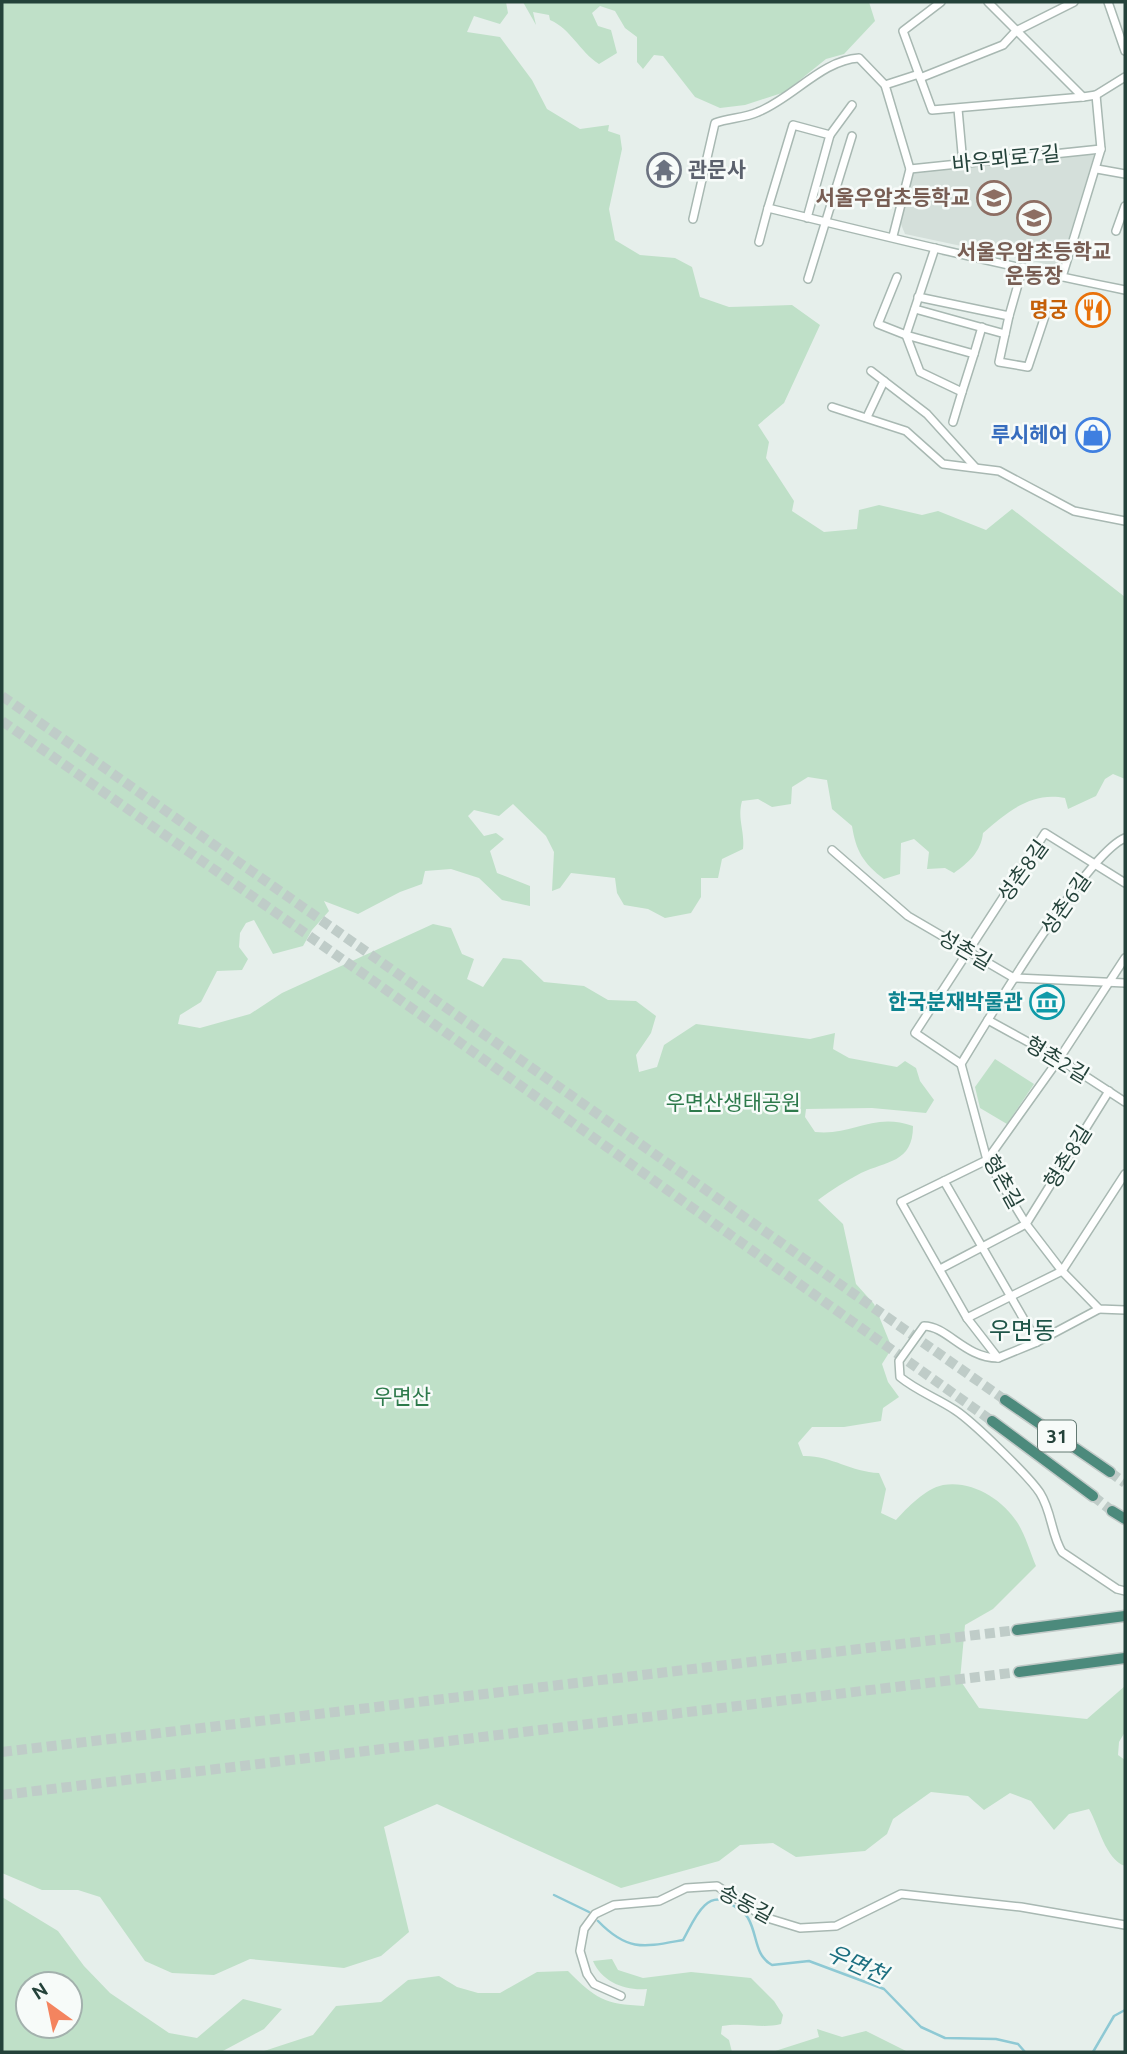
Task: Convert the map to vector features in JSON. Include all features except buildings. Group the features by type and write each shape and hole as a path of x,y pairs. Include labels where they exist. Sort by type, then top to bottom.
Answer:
{"highway":[{"name":"31","path":"1005,1400 1110,1472"},
{"name":"31","path":"992,1421 1093,1496"},
{"path":"1112,1511 1125,1519"},
{"path":"1017,1630 1125,1616"},
{"path":"1019,1672 1125,1658"}],"street":[{"path":"941,2 903,31 932,110 1096,95 1125,78"},
{"path":"988,2 1083,97"},
{"path":"885,85 919,76 1003,45 1016,31 1074,2"},
{"path":"1108,2 1125,51"},
{"path":"693,219 715,123 758,113 801,89 840,59 859,58 885,85 910,169 893,236"},
{"path":"1062,277 1101,149 1096,95"},
{"path":"807,218 830,135 852,105"},
{"path":"958,109 963,164"},
{"path":"759,242 793,125 830,135"},
{"path":"808,279 852,136"},
{"name":"바우뫼로7길","path":"910,169 1101,149"},
{"path":"1097,169 1125,174"},
{"path":"1116,231 1125,206"},
{"path":"768,208 1125,290"},
{"path":"935,248 906,335 920,372 962,391"},
{"path":"1023,267 999,362 1028,367 1046,313"},
{"path":"897,277 878,324 906,335 974,354"},
{"path":"918,298 1009,316"},
{"path":"915,309 1005,334"},
{"path":"953,422 982,327"},
{"path":"871,371 927,414 976,468"},
{"path":"867,417 884,381"},
{"path":"832,407 906,431 943,464 999,471 1074,511 1125,521"},
{"name":"성촌8길","path":"967,952 1045,833 1095,863"},
{"name":"성촌6길","path":"1014,978 1095,863 1125,838"},
{"name":"성촌길","path":"832,850 908,916 1014,978 1125,983"},
{"path":"1095,863 1125,883"},
{"path":"967,952 915,1033 961,1064 1014,978"},
{"path":"998,1358 967,1318 901,1202 987,1160 1059,1059 1125,958"},
{"name":"형촌2길","path":"988,1020 1059,1059 1125,1102"},
{"name":"형촌길","path":"961,1064 987,1160 1026,1224 1062,1270 1099,1309"},
{"name":"형촌8길","path":"1026,1224 1109,1091"},
{"path":"967,1318 1062,1270 1125,1174"},
{"path":"944,1181 984,1246 1037,1342"},
{"path":"940,1269 1026,1224"},
{"path":"1125,1310 1099,1309 1037,1342 998,1358 983,1358 957,1345 933,1326 924,1326 899,1361 900,1377 915,1389 956,1410 979,1429 1038,1490 1051,1512 1062,1552 1116,1590 1125,1591"},
{"name":"송동길","path":"621,1997 594,1984 587,1975 580,1951 584,1929 595,1914 614,1905 659,1901 686,1888 717,1886 764,1917 800,1928 836,1926 901,1895 1021,1907 1125,1924"}],"shaded area":[{"name":"서울우암초등학교","path":"1094,155 1060,267 905,234 900,222 913,173"}],"green space":[{"name":"우면산","path":"2,2 506,2 508,13 500,24 474,16 467,32 500,37 532,80 547,109 580,129 609,125 608,131 620,135 622,149 609,209 615,240 640,255 675,258 692,267 700,297 729,307 792,305 820,325 784,403 758,425 769,442 766,458 794,501 792,511 824,532 857,529 859,510 879,505 922,515 938,511 986,530 1012,509 1125,597 1125,779 1113,774 1105,779 1096,796 1068,809 1065,798 1042,798 1021,805 983,833 977,851 954,873 945,868 927,869 929,852 914,839 901,843 900,874 884,879 862,856 852,826 832,809 827,780 808,777 792,787 791,804 772,807 758,799 742,801 740,814 743,849 722,859 718,878 701,878 701,897 691,913 665,918 648,909 624,905 617,893 615,878 571,873 560,888 552,891 554,852 546,836 513,804 499,816 474,810 468,816 484,836 496,833 504,839 490,851 497,873 530,886 530,906 502,900 479,878 451,869 425,871 422,884 358,914 324,901 329,911 312,930 303,946 273,954 254,920 246,923 240,933 239,947 248,959 242,970 217,971 201,1002 180,1015 178,1024 200,1028 250,1014 282,993 433,924 451,928 462,954 474,959 467,979 483,987 503,958 521,960 544,982 584,986 608,1000 636,1001 656,1016 651,1033 636,1055 639,1072 657,1067 664,1045 696,1024 810,1039 835,1033 833,1049 849,1058 897,1067 905,1061 916,1068 920,1081 934,1100 926,1113 872,1108 806,1109 805,1117 815,1132 841,1131 886,1122 913,1126 912,1138 903,1154 861,1173 818,1200 843,1224 856,1284 874,1304 892,1348 882,1364 888,1382 899,1397 883,1408 881,1421 844,1427 812,1427 798,1443 803,1456 822,1458 859,1470 879,1473 886,1489 881,1513 896,1520 923,1494 936,1487 954,1484 965,1485 985,1493 1011,1514 1022,1532 1036,1566 993,1609 965,1625 960,1680 979,1708 1087,1719 1125,1686 1125,1732 1119,1742 1118,1755 1125,1760 1125,1866 1112,1857 1089,1809 1069,1814 1054,1830 1031,1801 1010,1793 984,1810 968,1796 931,1792 893,1819 887,1834 865,1851 796,1857 773,1843 740,1845 719,1861 621,1888 437,1804 384,1827 409,1932 381,1956 344,1968 250,1959 214,1975 172,1973 145,1961 100,1897 78,1890 42,1890 2,1873"},
{"path":"523,2 869,2 875,21 844,54 826,59 785,92 745,105 720,108 695,97 663,56 654,55 643,69 637,62 637,37 625,28 615,11 600,6 592,13 598,26 611,30 617,53 599,64 564,29 550,20 549,15 533,12 536,25"},
{"path":"995,1059 1034,1084 1007,1124 980,1108 975,1087"},
{"path":"2,1897 58,1931 84,1966 110,1993 169,2033 197,2038 243,1999 282,2009 264,2029 221,2052 2,2052"},
{"path":"612,1959 618,1970 643,1978 691,1972 751,1978 774,2001 783,2015 781,2024 722,2026 721,2034 729,2040 732,2052 261,2052 313,2035 336,2006 381,2002 408,1980 439,1976 457,1987 478,1993 500,1993 537,1972 568,1971 586,1988 602,1998 619,2004 644,2006 647,1989 615,1984 602,1975 593,1961"},
{"path":"817,2029 842,2037 866,2031 908,2052 772,2052 819,2037"}],"waterway":[{"name":"우면천","path":"554,1895 589,1912"},
{"name":"우면천","path":"598,1921 618,1938 637,1945 683,1940 701,1909 707,1903 722,1900 747,1916 762,1956 772,1965 809,1961 884,1989 921,2027 945,2038 996,2039 1018,2044 1025,2052"},
{"name":"우면천","path":"1093,2052 1114,2016 1125,2010"}],"tunnel":[{"path":"2,696 1005,1400"},
{"path":"2,721 372,980 992,1421"},
{"path":"1110,1472 1125,1483"},
{"path":"1093,1496 1112,1511"},
{"path":"2,1752 1017,1630"},
{"path":"2,1795 1019,1672"}],"place":[{"name":"관문사","path":"664,170"},
{"name":"서울우암초등학교","path":"994,198"},
{"name":"서울우암초등학교 운동장","path":"1034,218"},
{"name":"명궁","path":"1093,310"},
{"name":"루시헤어","path":"1093,435"},
{"name":"한국분재박물관","path":"1047,1002"}],"district":[{"name":"우면동","path":"1022,1331"}],"park label":[{"name":"우면산생태공원","path":"733,1103"}]}
